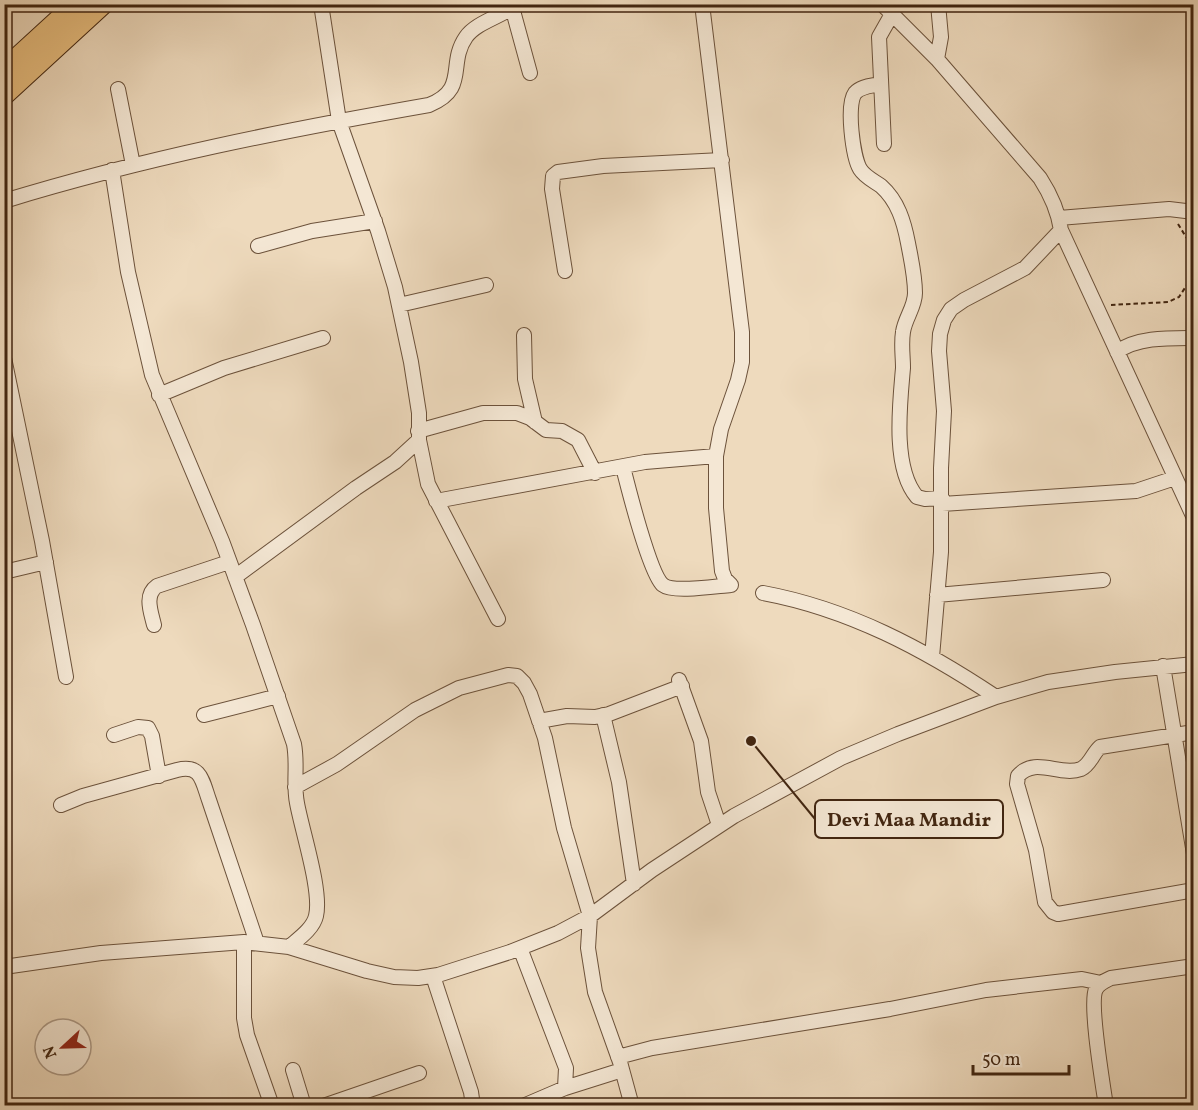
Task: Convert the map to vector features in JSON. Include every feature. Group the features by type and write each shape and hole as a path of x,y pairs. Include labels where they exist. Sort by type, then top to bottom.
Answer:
{"highway":[{"path":"4,70 76,4"},
{"path":"4,94 102,5"}],"street":[{"path":"321,4 339,121 375,221 399,305 419,413 419,435 428,484 498,618"},
{"path":"623,467 652,566 662,585 681,588 731,585 725,579 720,559 715,489 716,456 721,429 738,380 743,347 702,4"},
{"path":"937,59 941,37 938,4"},
{"path":"4,201 133,165 339,121 429,105 448,94 454,85 461,48 466,37 475,28 512,6 530,73"},
{"path":"884,144 879,38 887,9 937,59 1040,178 1055,204 1060,224 1096,306 1194,518"},
{"path":"880,84 861,89 853,97 854,151 862,172 891,197 904,226 914,273 915,293 903,330 900,419 903,462 910,487 917,497 942,501 1136,491 1176,478"},
{"path":"118,89 133,165"},
{"path":"565,271 552,189 554,176 558,172 603,166 722,160"},
{"path":"112,170 135,310 146,356 159,395 188,459 229,561 288,724 297,758 295,787 317,908 315,919 290,947"},
{"path":"932,657 941,552 944,411 939,351 944,320 951,309 964,300 1025,268 1060,224 1169,209 1194,212"},
{"path":"258,246 312,231 375,221"},
{"path":"399,305 486,285"},
{"path":"524,335 525,379 535,422"},
{"path":"159,395 224,368 323,338"},
{"path":"1117,352 1128,344 1194,338"},
{"path":"4,358 46,562 66,677"},
{"path":"235,577 395,462 419,435 469,416 495,412 517,413 530,418 546,429 562,431 578,440 595,473"},
{"path":"436,501 662,460 716,456"},
{"path":"154,625 149,598 152,590 157,586 229,561"},
{"path":"4,572 46,562"},
{"path":"938,595 1103,580"},
{"path":"763,593 827,609 866,623 932,657 996,697"},
{"path":"4,967 101,953 250,942 290,947 385,975 418,978 433,976 520,948 558,933 590,916 719,825 841,758 898,734 996,697 1048,682 1163,666 1194,664"},
{"path":"1163,666 1190,812 1194,854"},
{"path":"295,787 337,764 415,710 459,688 508,675 517,676 530,694 539,721 564,828 590,916 588,948 595,992 632,1106"},
{"path":"539,721 567,716 603,715 631,707 680,683 701,741 708,792 719,825"},
{"path":"204,715 278,696"},
{"path":"603,715 619,782 634,884"},
{"path":"114,735 138,727 148,728 152,736 159,776"},
{"path":"1194,732 1100,747 1086,766 1081,769 1062,771 1039,766 1029,768 1018,776 1017,784 1036,850 1045,902 1053,912 1058,914 1194,890"},
{"path":"61,805 83,796 186,768 195,770 201,776 250,942 244,1018 272,1106"},
{"path":"520,948 566,1068 565,1088"},
{"path":"523,1106 652,1048 890,1009 986,990 1075,980 1101,983 1123,976 1194,966"},
{"path":"433,976 471,1092 473,1106"},
{"path":"1101,983 1095,989 1094,1016 1106,1106"},
{"path":"293,1070 304,1106"},
{"path":"323,1106 419,1073"}],"path":[{"path":"1169,209 1194,253"},
{"path":"1096,306 1168,302 1179,297 1194,274"}],"place":[{"name":"Devi Maa Mandir","path":"751,741"}]}
